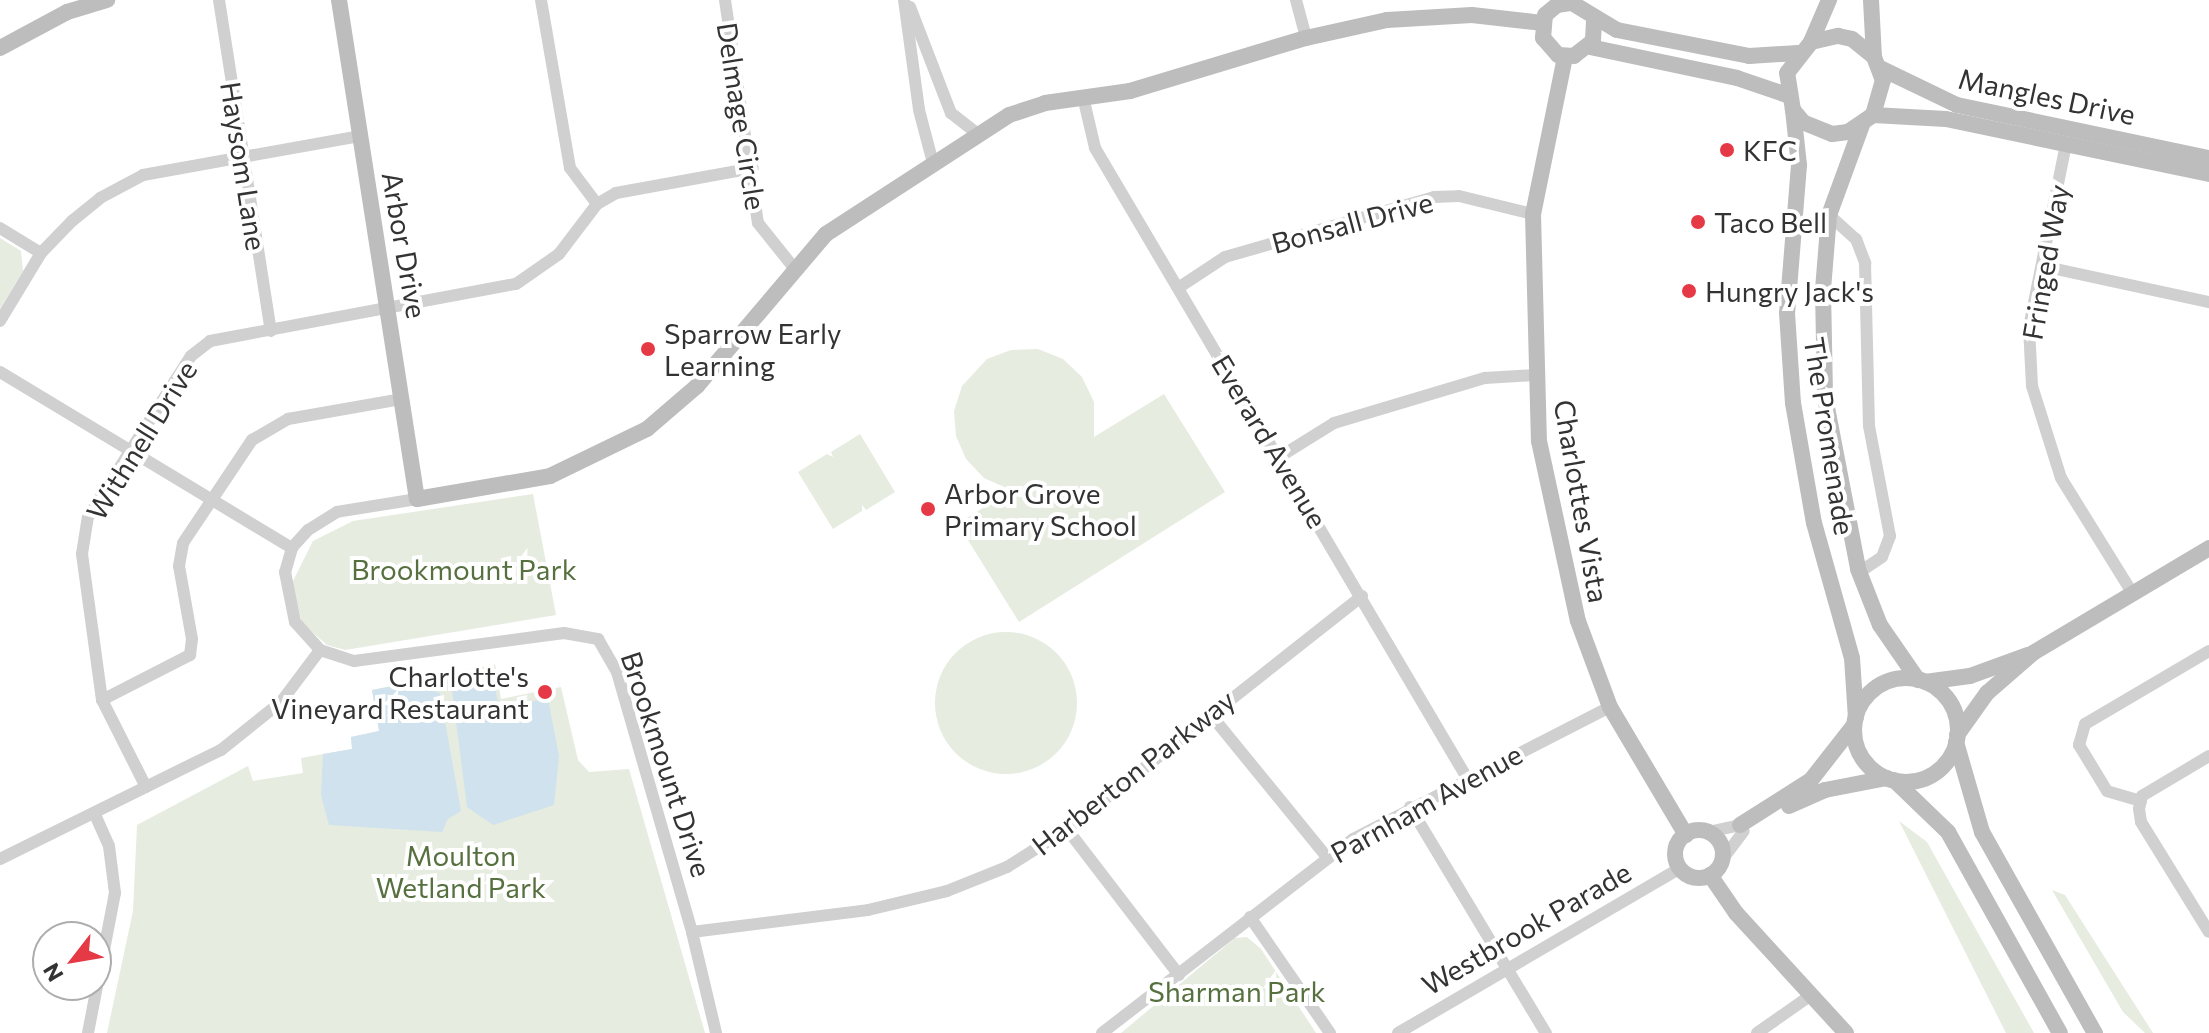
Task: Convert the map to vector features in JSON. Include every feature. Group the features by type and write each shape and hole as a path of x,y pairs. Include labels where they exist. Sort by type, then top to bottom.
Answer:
{"street":[{"path":"0,48 67,12 107,0"},
{"name":"Haysom Lane","path":"219,0 241,158 271,331"},
{"name":"Arbor Drive","path":"339,0 390,310 417,499"},
{"path":"541,0 570,168 597,204"},
{"name":"Delmage Circle","path":"725,0 753,168 758,223 794,268"},
{"path":"906,0 947,107 978,134"},
{"path":"906,0 919,110 933,163"},
{"path":"1296,0 1306,38"},
{"path":"1790,103 1787,73 1829,0"},
{"path":"1542,23 1546,45 1565,57 1590,47 1737,78 1790,103 1817,131 1848,132 1868,120 1883,93 1871,0"},
{"path":"1542,23 1557,5 1580,2 1594,21 1749,56 1804,48 1824,37 1852,39 1877,62"},
{"path":"0,859 146,787 254,727 281,702 320,650 301,632 286,597 292,548 317,522 337,512 550,476 623,444 697,386 826,234 978,134 1028,108 1084,101 1306,38 1412,17 1472,15 1542,23"},
{"path":"1590,47 1594,21"},
{"name":"Charlottes Vista","path":"1565,57 1533,214 1535,375 1555,530 1578,621 1610,707 1686,835"},
{"name":"Mangles Drive","path":"1877,62 1938,99 2209,158"},
{"name":"Everard Avenue","path":"1084,101 1095,148 1281,456 1467,778"},
{"name":"The Promenade","path":"1790,103 1799,165 1787,313 1793,403 1814,523 1852,658 1855,721"},
{"path":"1968,123 1989,112"},
{"name":"Mangles Drive","path":"1868,120 1968,123 2209,174"},
{"name":"The Promenade","path":"1868,120 1829,215 1825,397 1860,572 1880,625 1921,681"},
{"path":"0,321 41,253 100,198 143,175 360,136"},
{"name":"Fringed Way","path":"2066,144 2029,327 2036,412 2061,478 2133,594"},
{"name":"Withnell Drive","path":"146,787 102,700 82,554 88,517 191,356 210,341 390,310 516,284 559,254 597,204 629,187 753,168"},
{"name":"Bonsall Drive","path":"1178,288 1225,257 1434,197 1459,196 1533,214"},
{"name":"The Promenade","path":"1829,215 1856,239 1865,263 1869,426 1890,536 1882,557 1860,572"},
{"path":"0,228 41,253"},
{"path":"2042,266 2209,302"},
{"path":"0,372 292,548"},
{"path":"1281,456 1334,423 1485,378 1535,375"},
{"path":"102,700 190,655 192,639 179,566 183,543 209,498 252,440 288,419 402,399"},
{"path":"2033,653 1970,676 1921,681 1896,679 1876,688 1811,780 1742,828 1710,875 1694,877 1680,868 1676,852 1686,835 1742,828 1810,796 1890,779 1930,776 1947,762 1957,738 1987,693 2033,653 2209,549"},
{"name":"Harberton Parkway","path":"692,932 868,910 947,891 1007,867 1067,829 1362,596"},
{"name":"Brookmount Drive","path":"320,650 367,661 564,633 598,639 617,672 692,932 716,1033"},
{"path":"2209,651 2085,724 2079,745 2107,791 2141,801 2209,756"},
{"path":"1921,681 1952,706 1957,738 1982,832 2095,1033"},
{"name":"Parnham Avenue","path":"1102,1033 1326,856 1410,807 1610,707"},
{"path":"1211,715 1326,856"},
{"path":"1855,721 1860,754 1948,832 2060,1033"},
{"path":"2141,801 2141,822 2209,932"},
{"path":"1410,807 1546,1033"},
{"path":"88,1033 115,893 109,846 94,813"},
{"path":"1067,829 1179,975"},
{"path":"1708,832 1722,846 1722,860"},
{"name":"Westbrook Parade","path":"1398,1033 1680,868"},
{"path":"1710,875 1736,913 1846,1033"},
{"path":"1250,917 1330,1033"},
{"path":"1757,1033 1811,995"}],"green space":[{"path":"0,238 21,251 23,271 0,309"},
{"path":"1038,349 1063,359 1082,377 1094,402 1094,437 1164,394 1225,492 1019,622 958,524 1011,490 984,478 966,459 956,436 954,411 962,386 987,359 1011,350"},
{"path":"860,434 895,492 866,510 862,505 862,511 833,529 798,472 827,454 833,457 831,452"},
{"name":"Brookmount Park","path":"533,494 556,615 345,650 327,645 302,623 292,583 313,541 353,521"},
{"path":"1006,632 1033,637 1056,653 1072,676 1077,703 1072,730 1056,753 1033,769 1006,774 979,769 956,753 940,730 935,703 940,676 956,653 979,637"},
{"name":"Moulton Wetland Park","path":"495,664 501,699 561,687 578,760 589,772 629,769 705,1033 107,1033 133,911 137,825 248,766 253,781 303,773 301,758 352,749 351,737 379,731 372,690"},
{"path":"1899,821 1927,842 2034,1033 2006,1033"},
{"path":"2052,890 2065,895 2153,1033 2145,1033 2123,1012"},
{"name":"Sharman Park","path":"1247,937 1261,949 1316,1033 1121,1033 1235,938"}],"water":[{"path":"491,670 499,706 548,699 559,756 554,805 493,825 467,807 452,690 474,673"},
{"path":"410,683 440,693 461,811 448,819 442,832 329,825 321,795 323,754 352,749 351,737 379,731 372,690"}],"place":[{"name":"KFC","path":"1727,150"},
{"name":"Taco Bell","path":"1698,222"},
{"name":"Hungry Jack's","path":"1689,291"},
{"name":"Sparrow Early Learning","path":"648,349"},
{"name":"Arbor Grove Primary School","path":"928,509"},
{"name":"Charlotte's Vineyard Restaurant","path":"545,692"}]}
